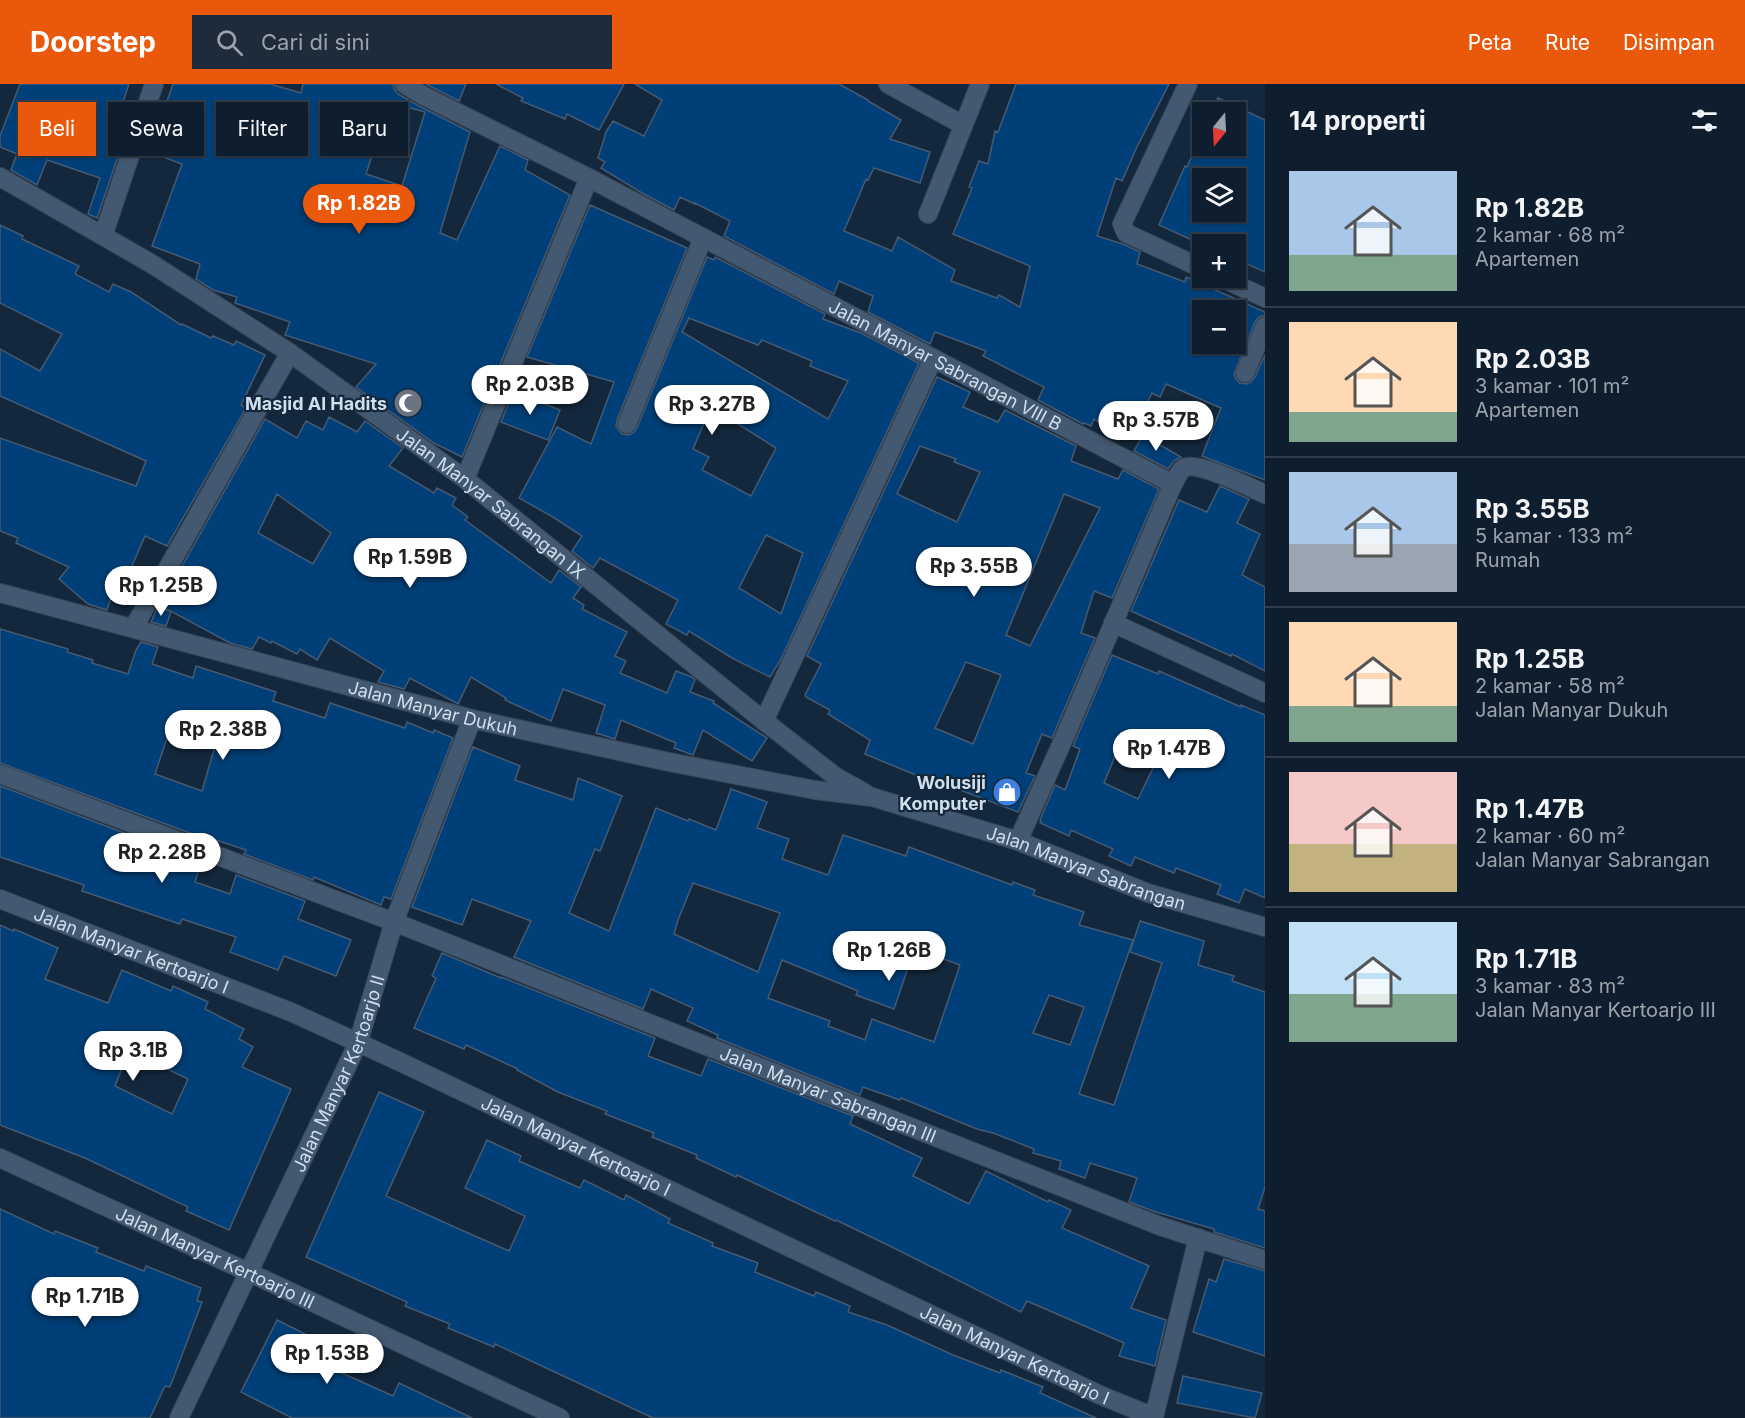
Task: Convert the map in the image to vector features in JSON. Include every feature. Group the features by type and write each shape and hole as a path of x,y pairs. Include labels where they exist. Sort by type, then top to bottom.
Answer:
{"street":[{"path":"103,236 154,84"},
{"name":"Jalan Manyar Sabrangan VIII B","path":"404,84 589,178 1173,484"},
{"path":"888,84 963,125"},
{"path":"928,214 980,84"},
{"path":"1188,84 1122,224 1126,233 1192,264"},
{"name":"Jalan Manyar Sabrangan IX","path":"0,177 152,264 290,353 465,479 764,721 836,777 872,797"},
{"path":"465,479 589,178"},
{"path":"627,424 703,238"},
{"path":"1244,288 1265,298"},
{"path":"1245,373 1265,326"},
{"path":"133,628 290,353"},
{"path":"764,721 933,359"},
{"path":"1018,841 1173,484 1183,469 1195,466 1206,469 1265,494"},
{"name":"Jalan Manyar Dukuh","path":"0,593 472,719 669,762 815,790 872,797"},
{"path":"1113,622 1265,693"},
{"name":"Jalan Manyar Kertoarjo II","path":"179,1418 358,1043 394,922 472,719"},
{"name":"Jalan Manyar Sabrangan III","path":"0,774 394,922 1160,1226 1265,1260"},
{"name":"Jalan Manyar Sabrangan","path":"872,797 1018,841 1148,893 1265,927"},
{"name":"Jalan Manyar Kertoarjo I","path":"0,899 291,1012 407,1065 1137,1414"},
{"name":"Jalan Manyar Kertoarjo III","path":"0,1158 560,1418"},
{"path":"1137,1414 1154,1417 1198,1239"}],"building":[{"path":"20,84 129,84 123,102 108,102 108,156 118,156 97,218 88,214 100,178 47,160 37,185 11,170 17,154 0,147 0,136"},
{"path":"173,84 270,84 301,93 303,84 393,84 398,94 470,132 440,233 457,240 500,146 528,160 525,170 570,195 462,457 434,443 356,387 376,364 285,335 290,322 235,303 237,297 213,290 196,279 200,264 152,246 182,164 160,156 204,156 204,102 167,102"},
{"path":"426,84 466,84 459,101"},
{"path":"496,84 624,84 599,130 567,114 565,119 521,101 523,98"},
{"path":"635,84 839,84 901,120 890,139 930,152 920,183 874,168 868,180 866,179 844,231 892,251 898,237 955,270 951,281 997,298 999,295 1020,307 1030,266 953,234 972,188 969,187 979,161 988,164 995,131 998,132 1016,84 1169,84 1122,181 1116,178 1097,236 1140,252 1137,264 1185,282 1186,277 1192,280 1192,288 1211,288 1238,300 1192,300 1192,354 1242,354 1234,374 1240,383 1246,384 1255,377 1265,355 1265,480 1202,456 1221,408 1166,384 1160,397 1152,393 1130,437 1094,419 1091,426 1083,424 1038,400 1044,387 983,356 986,351 935,332 930,344 868,312 873,296 839,281 834,294 724,236 730,221 680,197 674,210 601,168 605,162 598,158 606,132 613,121 644,136 662,100"},
{"path":"1246,111 1265,120 1265,272 1246,263 1246,234 1192,234 1192,240 1159,225 1185,166 1187,167 1192,156 1246,156"},
{"path":"590,205 687,248 617,420 616,426 622,434 629,435 637,428 707,257 714,260 715,257 825,314 823,319 861,333 919,363 781,659 770,677 732,658 689,631 687,635 666,624 678,600 600,558 593,568 572,551 582,536 519,498 557,427 591,444 614,382 527,357","holes":["689,318 758,345 762,340 812,361 810,366 848,381 828,419 682,332","711,407 776,448 751,496 702,470 709,457 693,449","766,535 803,553 781,614 739,588"]},
{"path":"0,225 23,236 22,239 79,266 75,274 109,292 113,284 131,292 181,325 234,345 236,341 265,355 241,405 246,408 167,546 145,536 125,582 117,579 107,610 88,604 59,579 69,567 16,543 18,538 0,531 0,438 136,486 146,461 0,396 0,349 40,371 62,334 0,303"},
{"path":"1246,304 1265,312 1265,315 1259,317 1246,344"},
{"path":"937,377 970,392 963,407 998,422 1005,410 1076,446 1071,461 1118,479 1123,470 1159,489 1112,598 1094,591 1081,633 1095,638 1052,738 1042,734 1026,773 1035,776 1018,812 942,783 940,789 922,781 923,778 865,754 870,740 828,714 830,710 806,697 821,664 807,656","holes":["920,446 956,459 954,462 980,472 957,522 897,494","1064,494 1100,508 1030,646 1006,635","966,662 1001,675 973,744 935,728"]},
{"path":"513,392 560,410 548,440 501,422"},
{"path":"329,417 357,432 365,421 403,448 389,466 434,493 437,488 456,498 452,505 468,517 465,520 551,583 559,570 581,587 573,598 584,605 582,609 627,632 615,656 626,661 620,673 667,693 676,671 692,677 695,680 690,692 714,701 713,703 767,738 752,761 703,730 693,755 674,748 676,743 621,720 615,739 596,733 605,705 563,689 551,721 505,700 506,698 471,677 458,704 410,678 404,689 378,682 384,671 330,638 317,660 300,649 297,654 259,637 252,649 230,643 163,607 181,568 265,419 297,438 306,421 323,430","holes":["277,494 331,533 313,564 258,533"]},
{"path":"1143,435 1181,457 1174,461 1168,469 1134,451"},
{"path":"1220,486 1249,499 1237,523 1260,534 1242,575 1265,587 1265,671 1232,654 1231,656 1131,611 1179,500 1207,512"},
{"path":"158,607 171,612 166,626 151,622"},
{"path":"0,629 68,649 67,652 93,660 92,663 128,674 141,642 158,647 152,664 193,678 196,666 276,692 273,701 325,718 330,703 405,728 407,722 433,733 434,730 453,738 391,899 384,897 381,905 314,877 313,880 244,854 246,850 210,838 209,840 0,763","holes":["169,732 215,746 202,791 155,774"]},
{"path":"1112,655 1158,674 1159,671 1241,707 1241,705 1265,715 1265,898 1245,889 1239,903 1217,894 1221,885 1176,868 1174,873 1135,857 1131,866 1109,856 1113,849 1071,830 1069,836 1040,823 1055,785 1065,790 1080,749 1073,746","holes":["1118,749 1155,764 1138,799 1104,783"]},
{"path":"473,747 520,766 515,780 573,800 578,778 622,796 600,851 595,849 569,913 609,931 656,808 716,830 731,789 767,802 757,828 789,839 782,859 828,875 843,835 906,856 909,847 1012,885 1013,882 1035,890 1033,895 1084,912 1079,925 1133,940 1079,1094 1114,1105 1162,963 1130,952 1140,921 1204,941 1198,965 1234,976 1232,981 1265,992 1265,1187 1258,1209 1265,1211 1265,1248 1129,1202 1137,1178 1090,1163 1085,1178 1059,1169 1061,1161 1033,1153 1034,1149 901,1098 900,1100 863,1087 860,1095 717,1038 718,1035 687,1021 693,1008 651,989 643,1009 514,957 531,921 472,899 462,925 412,907","holes":["693,883 780,913 758,972 674,934","919,950 960,965 934,1042 872,1019 865,1040 828,1026 830,1021 768,998 782,960 858,991 856,995 894,1009 911,959 915,960","1049,995 1084,1007 1070,1045 1033,1033"]},
{"path":"0,786 201,862 195,882 230,894 236,875 305,901 298,919 351,940 336,976 284,956 278,970 230,952 236,937 182,919 180,924 82,891 84,885 0,857"},
{"path":"0,925 58,948 45,979 108,1003 122,970 171,991 173,986 208,1002 205,1009 244,1029 239,1039 253,1047 242,1067 291,1089 229,1230 186,1211 188,1207 85,1158 0,1125","holes":["129,1050 188,1079 172,1114 115,1086"]},
{"path":"442,953 655,1038 648,1056 701,1076 708,1059 853,1116 850,1124 922,1158 913,1176 969,1204 986,1171 1048,1202 1049,1200 1071,1210 1062,1228 1149,1266 1131,1308 1166,1320 1155,1366 1119,1356 1124,1343 1027,1301 1021,1312 836,1220 737,1175 736,1177 696,1158 697,1155 652,1137 654,1133 558,1092 518,1069 466,1045 464,1049 414,1028 436,978 432,976"},
{"path":"379,1092 424,1112 386,1196 509,1251 525,1216 465,1188 487,1140 521,1156 519,1161 580,1188 584,1180 624,1200 626,1195 670,1219 668,1223 713,1243 712,1246 758,1263 755,1272 814,1296 816,1292 850,1306 848,1312 887,1325 953,1355 1000,1373 1001,1370 1043,1387 1040,1393 1096,1418 653,1418 495,1344 494,1347 448,1328 450,1324 405,1306 407,1302 306,1257"},
{"path":"0,1209 54,1234 55,1231 98,1248 96,1252 144,1271 146,1266 201,1288 197,1301 202,1302 170,1387 165,1386 150,1418 0,1418"},
{"path":"1224,1259 1265,1271 1265,1356 1193,1332 1209,1279 1216,1282"},
{"path":"277,1320 319,1341 315,1349 346,1364 342,1373 393,1396 399,1383 472,1418 292,1418 241,1392"},
{"path":"1183,1376 1262,1393 1255,1418 1177,1403"}],"place":[{"name":"Masjid Al Hadits","path":"408,403"},
{"name":"Wolusiji Komputer","path":"1007,792"}]}
